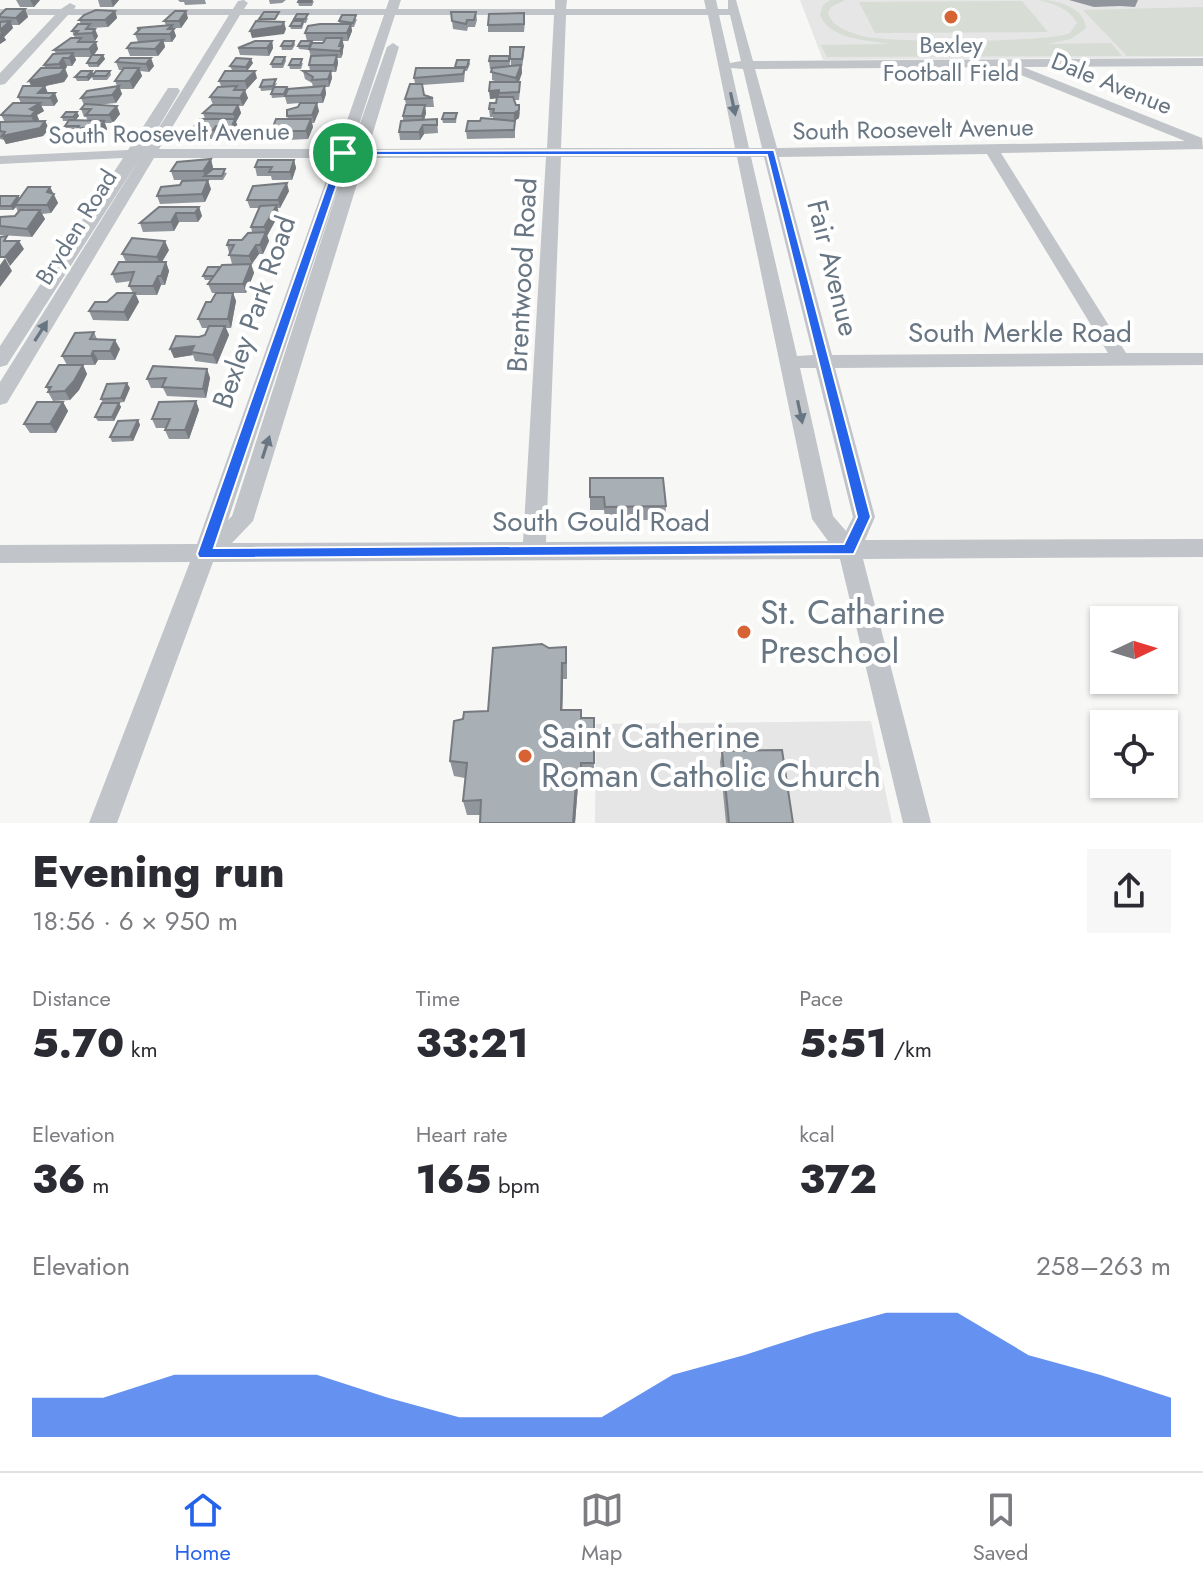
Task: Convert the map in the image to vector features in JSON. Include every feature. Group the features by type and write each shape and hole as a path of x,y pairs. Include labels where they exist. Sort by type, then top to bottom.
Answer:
{"street":[{"path":"0,81 75,0"},
{"path":"0,12 234,6 733,6"},
{"name":"Bryden Road","path":"0,398 150,153 234,6"},
{"name":"Bryden Road","path":"0,361 132,154 234,6"},
{"name":"Bexley Park Road","path":"103,823 205,554 242,521 351,152 400,6"},
{"name":"Brentwood Road","path":"534,552 560,6"},
{"path":"711,6 823,519 849,550 917,823"},
{"name":"Fair Avenue","path":"733,6 864,517 849,550"},
{"path":"724,65 1203,62"},
{"name":"Dale Avenue","path":"1004,63 1203,144"},
{"name":"South Roosevelt Avenue","path":"0,160 150,153 771,152 1203,144"},
{"path":"992,150 1121,360"},
{"name":"South Merkle Road","path":"789,362 1203,359"},
{"name":"South Gould Road","path":"0,554 1203,548"}],"shaded area":[{"path":"800,0 1203,0 1203,57 823,60"},
{"path":"830,0 845,0 831,7 828,13 833,22 847,31 878,38 933,41 1031,39 1070,33 1077,23 1070,14 1056,5 1039,0 1054,1 1075,10 1086,28 1071,39 1048,44 1111,43 1122,56 827,57 821,45 890,44 850,37 832,30 820,15 823,5"},
{"name":"Bexley Football Field","path":"1022,1 1048,32 875,33 859,2"},
{"path":"1203,7 1203,56 1127,56 1083,10"},
{"path":"871,721 892,823 595,823 596,724"}],"building":[{"path":"6,9 25,9 16,18 0,17"},
{"path":"96,10 115,11 105,20 79,20 84,15"},
{"path":"175,11 186,11 179,21 164,21"},
{"path":"264,12 279,12 275,19 259,19"},
{"path":"451,12 476,12 474,20 467,20 466,24 452,21"},
{"path":"524,13 524,24 488,25 489,14"},
{"path":"297,14 308,14 305,19 294,19"},
{"path":"342,15 356,15 353,23 339,21"},
{"path":"256,21 284,22 282,26 250,31"},
{"path":"293,21 303,21 301,26 290,26"},
{"path":"78,24 90,24 86,29 95,29 92,33 75,34 78,31 72,31"},
{"path":"351,24 347,33 305,33 308,26"},
{"path":"172,25 168,29 174,29 170,34 135,34 140,29 137,28"},
{"path":"71,38 81,38 78,42 96,42 89,49 54,50"},
{"path":"326,38 342,38 340,51 309,49 312,43 323,43"},
{"path":"163,40 155,49 127,48 131,43"},
{"path":"255,41 272,41 267,48 238,48"},
{"path":"284,41 294,41 292,46 281,46"},
{"path":"301,41 312,41 309,46 298,46"},
{"path":"510,47 524,47 522,59 510,59"},
{"path":"73,53 59,64 44,65 53,54"},
{"path":"92,55 103,55 97,63 87,63"},
{"path":"337,55 334,65 309,65 311,56"},
{"path":"490,56 509,56 509,61 489,61"},
{"path":"275,57 285,57 282,64 271,64"},
{"path":"120,58 151,58 146,64 116,62"},
{"path":"236,58 251,59 246,67 230,66"},
{"path":"292,59 302,59 300,65 289,65"},
{"path":"457,60 469,60 467,67 455,67"},
{"path":"521,65 516,78 491,72 492,68"},
{"path":"41,68 65,68 60,74 29,81"},
{"path":"124,68 139,68 130,81 115,81"},
{"path":"416,68 465,68 463,74 414,78"},
{"path":"81,71 92,71 87,77 75,77"},
{"path":"96,71 110,71 106,76 92,76"},
{"path":"225,71 255,71 245,81 219,81"},
{"path":"303,71 331,71 328,79 312,80 313,77"},
{"path":"276,79 273,86 260,87 263,80"},
{"path":"490,82 520,82 519,92 489,91"},
{"path":"410,84 422,84 424,95 433,98 405,99"},
{"path":"23,86 45,86 38,93 55,93 50,98 18,97"},
{"path":"119,86 112,95 81,98 87,91"},
{"path":"237,86 234,90 245,90 240,98 210,97 218,87"},
{"path":"325,86 321,95 285,96 288,89"},
{"path":"274,87 287,87 284,94 271,94"},
{"path":"497,97 513,97 519,110 514,113 493,113 494,109 489,109 490,103 496,103"},
{"path":"13,103 40,103 30,109 35,111 31,116 1,115"},
{"path":"300,103 317,103 312,115 287,116 287,110 298,107"},
{"path":"85,104 117,106 109,115 86,115 91,109 81,109"},
{"path":"212,105 238,105 233,114 203,113"},
{"path":"406,105 425,105 422,116 403,116"},
{"path":"66,112 77,112 73,117 62,117"},
{"path":"444,113 457,113 455,119 442,119"},
{"path":"481,118 515,121 514,130 466,131 468,121 480,121"},
{"path":"199,119 235,119 232,126 192,130"},
{"path":"276,119 311,119 306,131 286,131 288,126 273,127"},
{"path":"437,119 437,125 423,125 419,132 399,132 401,121"},
{"path":"69,120 104,121 95,133 79,133 82,128 77,129 79,126 65,126"},
{"path":"45,121 40,128 2,136 5,132 0,131 0,122"},
{"path":"211,159 203,171 171,171 177,162"},
{"path":"258,160 294,160 290,172 269,172 272,167 255,167"},
{"path":"213,169 225,169 222,176 204,176"},
{"path":"208,180 202,194 157,196 161,187 180,185 182,181"},
{"path":"287,183 278,200 247,200 253,186"},
{"path":"28,187 50,187 47,192 54,194 47,205 15,205"},
{"path":"0,196 18,196 11,206 0,206"},
{"path":"277,205 264,227 251,227 260,206"},
{"path":"159,207 199,207 195,213 176,213 171,222 140,223"},
{"path":"20,210 40,210 27,229 0,226 0,217 15,216"},
{"path":"266,232 260,245 256,245 249,256 229,255 234,245 227,245 229,240 242,240 248,233"},
{"path":"7,236 4,241 19,241 5,257 0,257 0,237"},
{"path":"132,238 165,241 157,257 122,254"},
{"path":"119,262 166,262 153,286 129,286 134,272 112,274"},
{"path":"251,264 243,284 208,284 222,265"},
{"path":"208,267 220,267 214,276 203,276"},
{"path":"117,293 135,293 124,312 89,311 95,302 107,302"},
{"path":"216,293 233,293 228,319 198,319 206,302 211,302"},
{"path":"209,326 225,326 213,355 191,352 194,346 170,349 176,336 199,337 205,335"},
{"path":"94,332 90,339 115,340 110,351 93,351 91,356 62,356 75,333"},
{"path":"59,365 83,365 65,391 48,392 51,387 46,387"},
{"path":"153,366 207,369 203,389 162,387 166,378 147,379"},
{"path":"127,383 121,398 101,399 107,384"},
{"path":"196,401 185,430 165,430 170,419 152,419 159,402"},
{"path":"37,402 63,402 50,424 24,424"},
{"path":"102,403 119,403 112,417 95,417"},
{"path":"138,420 130,437 110,437 118,421"},
{"path":"590,478 663,478 666,506 605,507 604,497 590,497"},
{"name":"Saint Catherine Roman Catholic Church","path":"542,644 549,648 566,647 566,663 562,663 561,710 581,710 581,718 594,718 594,763 581,763 581,770 577,770 573,823 480,823 481,800 463,801 467,763 450,761 454,721 463,719 464,712 488,711 493,648"},
{"path":"782,750 793,823 729,823 722,751"}],"place":[{"name":"Bexley Football Field","path":"951,17"},
{"name":"St. Catharine Preschool","path":"744,632"},
{"name":"Saint Catherine Roman Catholic Church","path":"525,756"}],"route":[{"path":"771,152 864,517 849,550 205,554 343,153 771,152"}]}
